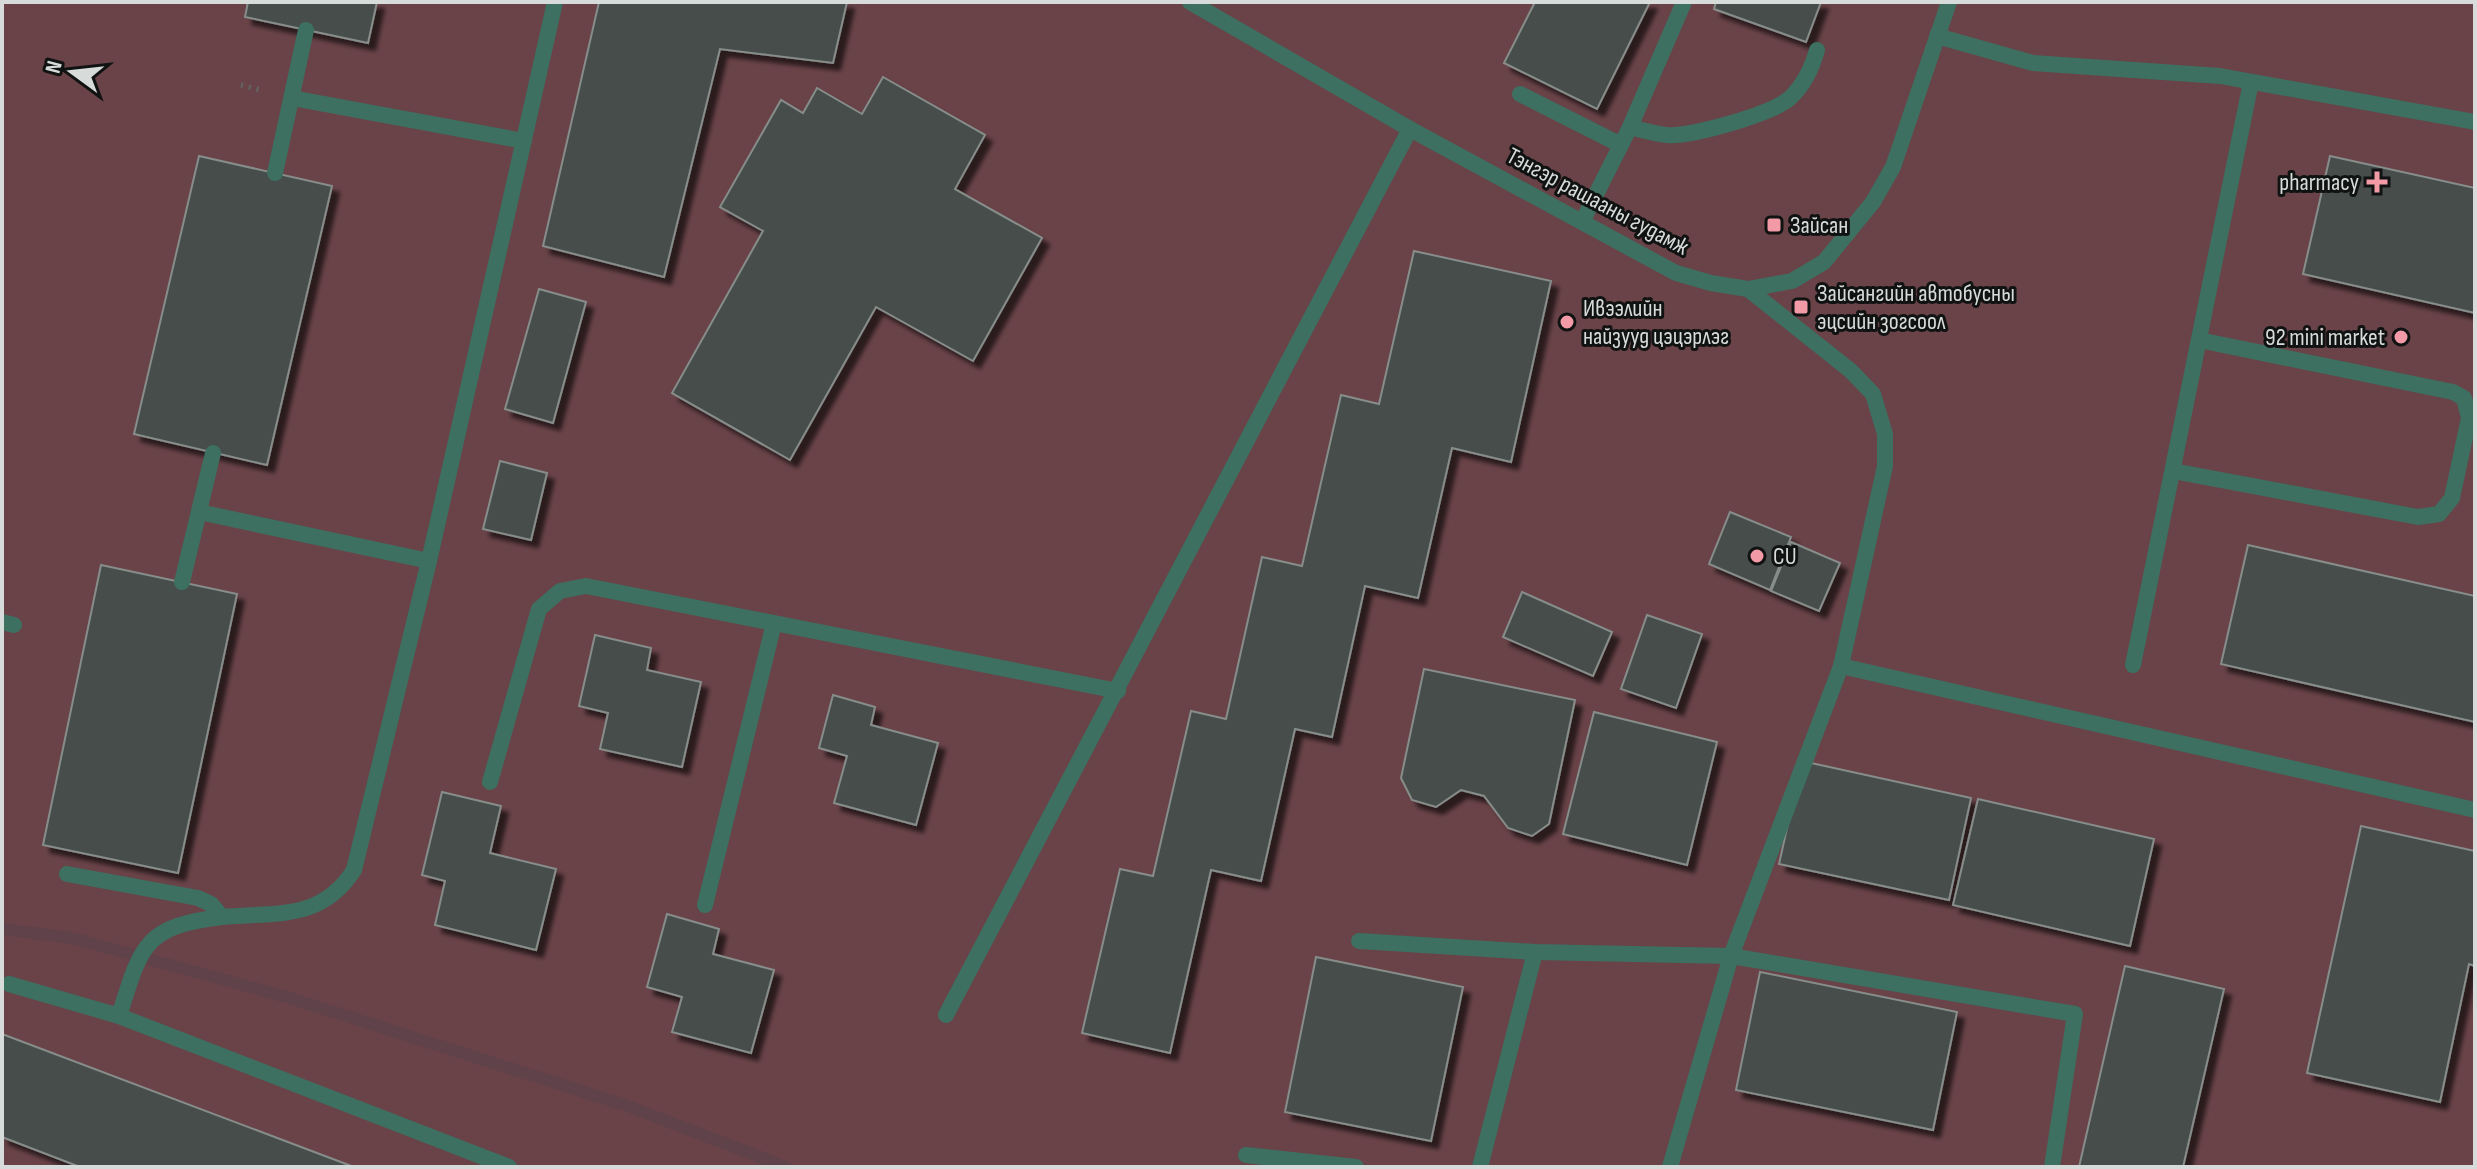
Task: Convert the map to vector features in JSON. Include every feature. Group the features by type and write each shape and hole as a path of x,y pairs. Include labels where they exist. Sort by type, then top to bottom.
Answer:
{"street":[{"path":"119,1016 141,952 149,942 171,928 192,921 315,907 332,896 354,870 429,561 555,2"},
{"name":"Тэнгэр рашааны гудамж","path":"1190,2 1410,129 1676,273 1748,289 1792,281 1824,262 1873,202 1893,167 1949,2"},
{"path":"1583,220 1630,127 1684,2"},
{"path":"275,173 306,30"},
{"path":"1937,36 2033,63 2220,76 2475,122"},
{"path":"1630,127 1666,135 1696,134 1752,115 1789,99 1811,72 1817,50"},
{"path":"2133,665 2251,82"},
{"path":"1520,94 1621,145"},
{"path":"292,98 524,141"},
{"path":"946,1015 1410,129"},
{"path":"1670,1167 1731,956 1841,666 1885,466 1885,434 1873,394 1851,371 1748,289"},
{"path":"2173,471 2418,517 2428,516 2439,514 2452,498 2466,431 2468,406 2464,398 2453,392 2199,340"},
{"path":"182,582 213,453"},
{"path":"199,512 429,561"},
{"path":"490,782 539,609 560,591 586,586 1118,691"},
{"path":"705,905 774,623"},
{"path":"1841,666 2475,810"},
{"path":"67,874 198,898 211,904 222,917"},
{"path":"1359,941 1535,952 1731,956 2075,1014 2052,1167"},
{"path":"1480,1167 1535,952"},
{"path":"9,984 119,1016 509,1167"},
{"path":"1246,1155 1356,1167"}],"shaded area":[{"path":"2,2 2475,2 2475,1167 2,1167"}],"building":[{"path":"248,2 377,2 368,43 245,17"},
{"path":"599,2 847,2 833,63 720,49 664,277 543,246"},
{"path":"1535,2 1650,2 1597,109 1504,63"},
{"path":"1716,2 1821,2 1806,42 1714,9"},
{"path":"883,77 985,135 955,189 1042,238 973,361 876,307 790,460 672,393 763,231 720,207 781,100 803,113 817,88 862,114"},
{"path":"199,156 332,186 267,465 134,434"},
{"path":"2330,156 2475,188 2475,313 2303,274"},
{"path":"1414,251 1551,281 1511,462 1452,448 1418,598 1365,586 1332,737 1295,729 1261,881 1211,870 1170,1053 1082,1033 1120,869 1153,876 1191,711 1226,719 1262,557 1302,566 1341,395 1379,404"},
{"path":"539,289 586,302 553,423 505,409"},
{"path":"500,461 547,473 531,540 483,529"},
{"path":"1730,512 1791,537 1770,590 1709,564"},
{"path":"1791,542 1840,563 1819,611 1771,591"},
{"path":"2248,545 2475,596 2475,722 2221,664"},
{"path":"101,565 237,594 178,873 43,845"},
{"path":"1522,592 1612,632 1593,676 1503,637"},
{"path":"1647,615 1702,634 1676,708 1621,689"},
{"path":"595,635 651,648 647,670 701,682 682,767 600,749 608,713 579,706"},
{"path":"1424,669 1575,700 1549,824 1532,836 1508,828 1484,796 1461,790 1436,807 1412,800 1401,778"},
{"path":"833,695 875,707 871,725 938,743 916,825 834,803 847,756 819,748"},
{"path":"1594,712 1717,742 1687,865 1563,834"},
{"path":"1802,761 1971,798 1949,900 1779,864"},
{"path":"442,792 501,806 490,853 556,869 536,950 435,925 445,881 422,875"},
{"path":"1978,799 2154,839 2130,946 1953,905"},
{"path":"2361,826 2475,851 2475,966 2469,964 2440,1102 2307,1073"},
{"path":"667,914 719,929 713,954 774,970 751,1053 672,1032 682,997 647,987"},
{"path":"1316,957 1463,987 1431,1141 1285,1112"},
{"path":"2125,966 2224,989 2183,1167 2079,1167"},
{"path":"1760,972 1957,1012 1933,1130 1736,1090"},
{"path":"2,1034 354,1167 80,1167 2,1137"}],"waterway":[{"path":"2,929 72,938 290,998 625,1105 786,1167"}],"place":[{"name":"pharmacy","path":"2377,182"},
{"name":"Зайсан","path":"1774,225"},
{"name":"Зайсангийн автобусны эцсийн зогсоол","path":"1801,307"},
{"name":"Ивээлийн найзууд цэцэрлэг","path":"1567,322"},
{"name":"92 mini market","path":"2401,337"},
{"name":"CU","path":"1757,556"}]}
